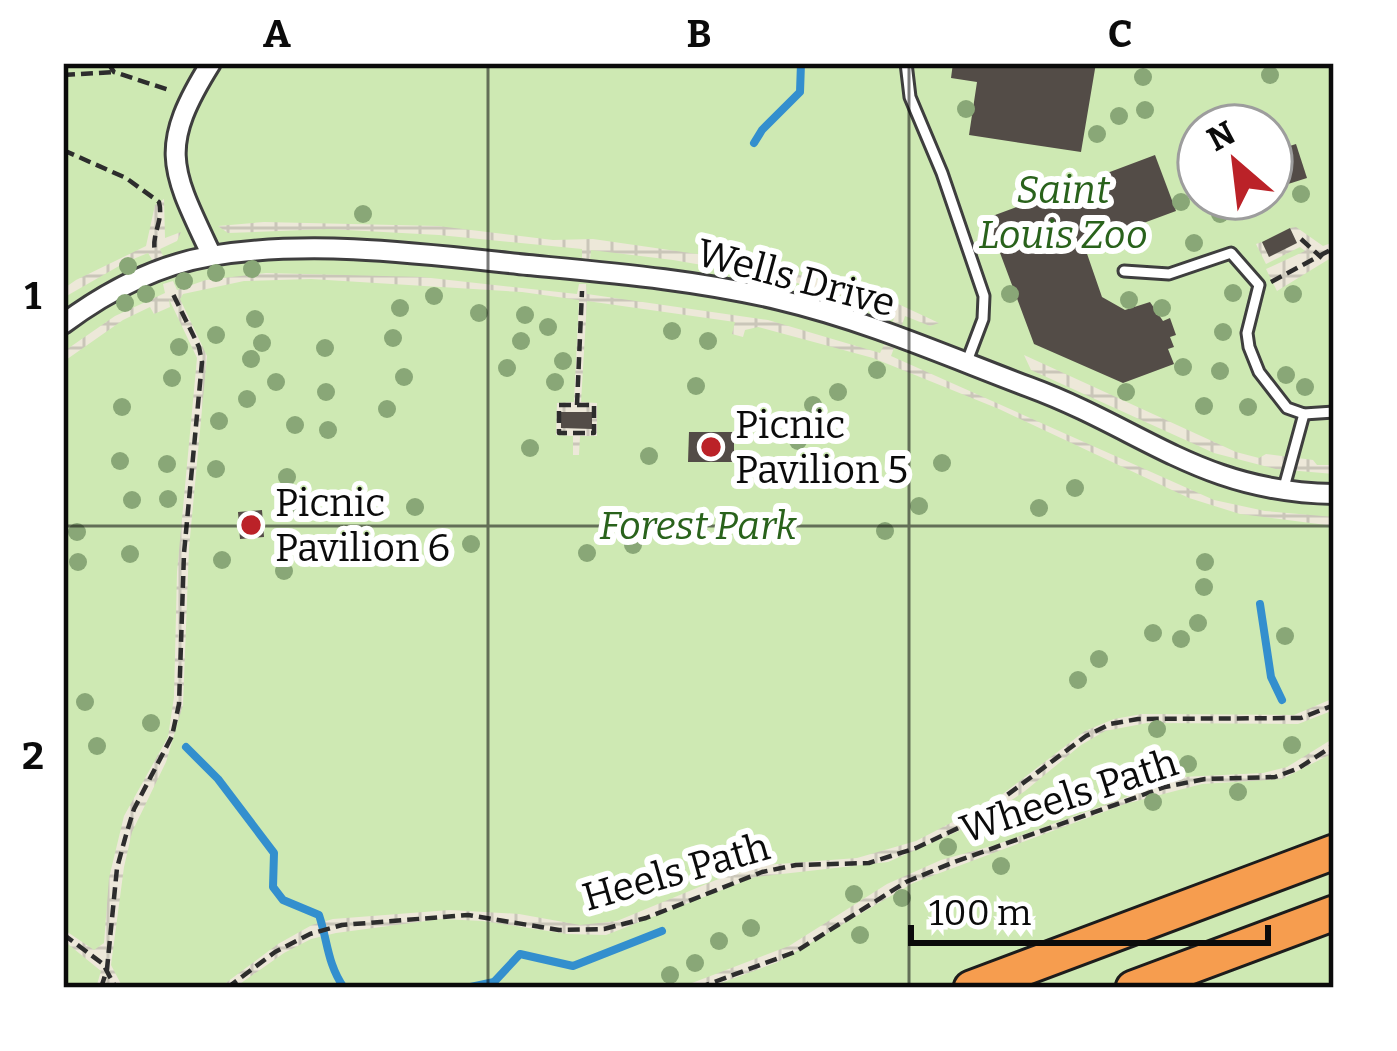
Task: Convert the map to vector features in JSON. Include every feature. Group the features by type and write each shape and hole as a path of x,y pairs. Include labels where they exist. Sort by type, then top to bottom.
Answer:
{"highway":[{"path":"971,988 1334,852"},
{"path":"1133,988 1334,913"},
{"path":"1172,988 1243,947"}],"street":[{"path":"211,63 190,96 174,137 174,161 180,186 212,256"},
{"name":"Wells Drive","path":"63,324 125,285 212,256 282,250 417,253 674,280 783,300 1036,389 1207,472 1244,484 1334,494"}],"lane":[{"path":"906,63 919,125 942,172 984,296 983,319 966,364"},
{"path":"1124,271 1168,274 1231,253 1259,285 1247,333 1249,347 1273,394 1287,408 1334,412"},
{"path":"1283,490 1304,413"}],"path":[{"path":"108,63 114,73"},
{"path":"63,75 114,73 190,96"},
{"path":"63,150 154,196 162,214 153,248"},
{"path":"1301,238 1322,257"},
{"path":"1259,285 1334,248"},
{"path":"100,988 126,835 134,808 172,736 179,704 184,553 202,362 168,282"},
{"path":"578,405 582,297"},
{"path":"559,405 578,405 594,405 595,433 559,434 559,405"},
{"name":"Heels Path","path":"227,988 275,952 336,927 468,915 559,930 604,929 646,918 762,872 796,865 869,863 916,848 971,822 1109,724 1138,719 1301,718 1334,705"},
{"name":"Wheels Path","path":"698,988 795,952 906,882 954,862 1166,787 1205,779 1275,777 1334,745"},
{"path":"63,934 106,969 116,988"}],"green space":[{"name":"Forest Park","path":"63,63 1334,63 1334,988 63,988"}],"shaded area":[{"path":"164,199 165,238 181,232 177,241 160,249 163,256 153,261 148,253 126,262 63,298 63,289 76,280 146,246 155,205"},
{"path":"264,222 438,226 553,240 593,239 704,255 809,277 879,300 881,296 939,323 930,326 905,316 902,325 893,322 895,313 840,295 783,279 673,260 591,250 586,259 582,249 439,235 328,229 228,233 218,226"},
{"path":"1296,227 1323,246 1334,242 1334,256 1277,291 1266,269 1305,251 1300,247 1266,264 1256,244 1262,242 1269,256 1296,243 1290,228"},
{"path":"266,273 422,277 577,294 579,284 586,284 587,294 768,320 880,353 884,345 894,348 891,356 1214,500 1265,511 1334,517 1334,526 1240,514 1189,498 999,409 873,358 758,327 745,330 743,337 732,334 735,322 587,301 581,402 597,403 597,436 580,436 579,455 573,455 573,436 556,435 557,403 574,402 579,300 311,279 244,281 183,294 180,299 207,356 189,548 183,705 166,762 132,832 124,867 111,965 123,988 96,988 101,971 63,940 63,929 94,950 104,943 109,878 124,816 168,737 174,697 177,572 197,358 169,299 170,307 154,314 150,307 123,320 63,362 63,352 115,316 165,293 163,284 173,281 177,290 206,280"},
{"path":"1024,355 1236,452 1313,460 1317,465 1334,465 1334,474 1276,469 1214,453 1031,370"},
{"path":"1334,698 1334,710 1298,724 1147,723 1105,731 979,822 888,862 755,877 606,935 441,919 336,933 284,953 234,988 219,988 278,944 333,919 450,910 519,914 580,925 617,921 765,865 857,858 916,841 995,800 1085,731 1114,719 1142,714 1294,715"},
{"path":"1334,738 1331,754 1282,779 1202,784 1125,804 913,883 778,962 707,988 679,988 789,946 887,884 941,860 1182,777 1263,773 1287,767"}],"building":[{"path":"953,63 1096,63 1081,152 969,135 977,82 951,78"},
{"path":"1295,144 1307,178 1295,182"},
{"path":"1155,155 1175,211 1084,245 1102,297 1125,310 1150,302 1163,321 1170,318 1176,335 1170,337 1174,347 1168,349 1174,364 1123,383 1034,344 987,218"},
{"path":"1290,228 1297,243 1269,257 1262,242"},
{"path":"561,412 592,412 592,429 561,428"},
{"name":"Picnic Pavilion 5","path":"689,432 734,432 734,462 688,462"},
{"name":"Picnic Pavilion 6","path":"262,510 264,537 240,539 238,512"}],"waterway":[{"path":"754,143 800,92 801,63"},
{"path":"1260,604 1271,677 1282,700"},
{"path":"186,747 218,779 274,853 273,887 283,900 319,915 344,988"},
{"path":"466,988 494,982 520,954 573,966 662,931"}],"place":[{"name":"Picnic Pavilion 5","path":"711,447"},
{"name":"Picnic Pavilion 6","path":"251,525"}],"park label":[{"name":"Saint Louis Zoo","path":"1063,212"}]}
